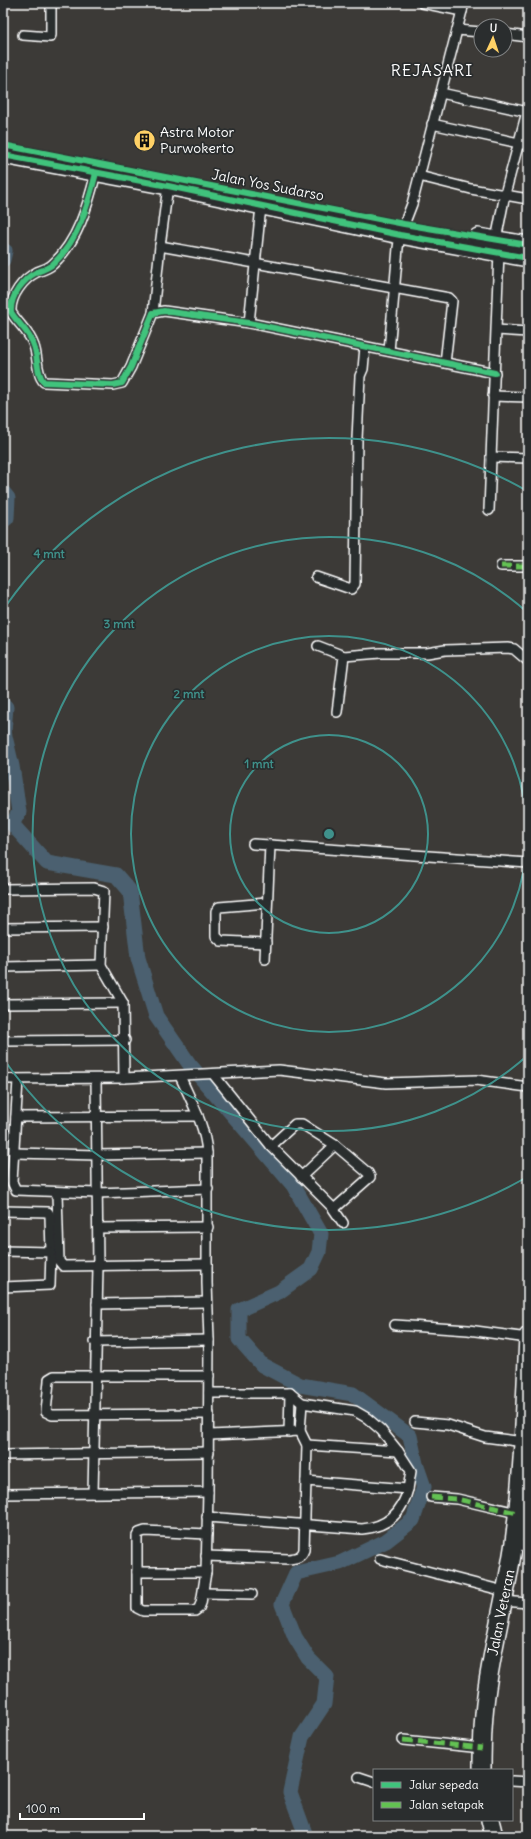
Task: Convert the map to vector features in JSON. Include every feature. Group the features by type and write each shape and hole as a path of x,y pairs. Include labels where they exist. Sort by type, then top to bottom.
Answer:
{"highway":[{"name":"Jalan Yos Sudarso","path":"3,145 402,230"},
{"name":"Jalan Yos Sudarso","path":"3,155 168,186 262,206 498,246 528,245"},
{"name":"Jalan Yos Sudarso","path":"498,246 528,258"},
{"name":"Jalan Veteran","path":"482,1769 482,1748 487,1687 503,1596 521,1545 517,1513 524,1490 528,1337"},
{"path":"490,1821 494,1836"}],"street":[{"path":"23,35 51,36 51,3"},
{"path":"389,352 394,288 402,230 412,204 463,7 422,3"},
{"path":"457,30 473,31"},
{"path":"513,35 528,37"},
{"path":"441,92 528,110 505,194 498,246 497,330 489,510"},
{"path":"432,124 528,145"},
{"path":"96,173 76,234 69,246 52,266 28,277 15,294 11,306 11,312 31,338 40,377 44,382 113,385 122,383 126,379 154,313 160,246 168,186"},
{"path":"419,176 471,189 528,199"},
{"path":"249,323 262,206"},
{"path":"160,246 255,262 451,300 445,363"},
{"path":"154,313 164,311 249,323 495,373"},
{"path":"497,330 528,332"},
{"path":"316,577 351,589 355,584 357,439 360,376 363,369 365,346"},
{"path":"493,396 528,397"},
{"path":"491,457 528,458"},
{"path":"501,566 528,566"},
{"path":"318,646 344,656 380,653 427,653 445,650 508,648 514,649 528,661"},
{"path":"337,712 344,656"},
{"path":"253,844 528,863"},
{"path":"265,959 266,903 270,845"},
{"path":"3,889 102,889 104,898 101,965 123,1003 125,1040 124,1078"},
{"path":"266,903 219,907 216,911 216,936 221,941 266,943"},
{"path":"3,928 103,927"},
{"path":"3,967 101,965"},
{"path":"3,1004 123,1003"},
{"path":"3,1041 125,1040"},
{"path":"3,1079 96,1079 183,1076 279,1070 386,1083 476,1080 528,1087"},
{"path":"211,1074 271,1146 334,1209 343,1223"},
{"path":"183,1076 206,1139 207,1153 207,1302 210,1435 206,1572 204,1594 199,1608 195,1611 143,1611 137,1608 137,1536 139,1533 145,1531 207,1534"},
{"path":"93,1493 96,1376 95,1342 98,1267 96,1079"},
{"path":"18,1080 15,1153 12,1182 14,1188 21,1191 57,1193 208,1189"},
{"path":"16,1117 96,1118 198,1116"},
{"path":"271,1146 295,1124 299,1124 335,1145 368,1173 370,1177 334,1209"},
{"path":"301,1177 335,1145"},
{"path":"15,1153 97,1155 207,1153"},
{"path":"57,1193 60,1264 68,1267 207,1264"},
{"path":"3,1211 48,1212 50,1216 52,1252 50,1285 3,1287"},
{"path":"98,1228 208,1227"},
{"path":"3,1251 52,1252"},
{"path":"97,1304 207,1302"},
{"path":"395,1325 468,1330 528,1337"},
{"path":"95,1342 209,1340"},
{"path":"209,1376 51,1377 49,1381 46,1412 52,1415 95,1416 209,1414"},
{"path":"207,1517 362,1529 374,1528 393,1517 406,1499 411,1471 398,1451 381,1430 355,1411 302,1403 290,1392 209,1393"},
{"path":"289,1432 290,1392"},
{"path":"206,1556 289,1559 298,1558 304,1550 307,1445 300,1431 302,1403"},
{"path":"415,1422 448,1425 485,1437 525,1438"},
{"path":"210,1435 300,1431"},
{"path":"307,1445 398,1451"},
{"path":"3,1455 209,1452"},
{"path":"306,1481 408,1489"},
{"path":"3,1494 208,1492"},
{"path":"431,1497 457,1499 517,1513"},
{"path":"380,1559 528,1603"},
{"path":"137,1572 206,1572"},
{"path":"204,1594 252,1594"},
{"path":"403,1740 482,1748"},
{"path":"359,1777 373,1782"},
{"path":"513,1781 528,1782"}],"waterway":[{"path":"3,250 5,251 3,260"},
{"path":"3,492 8,498 7,518 3,521"},
{"path":"3,704 6,707 4,732 12,766 19,812 12,824 47,863 116,875 130,891 138,958 156,1016 190,1065 293,1185 321,1234 319,1252 311,1269 279,1292 239,1310 239,1339 262,1365 300,1385 353,1394 410,1436 416,1464 424,1487 413,1520 386,1541 340,1563 296,1573 282,1604 295,1637 308,1658 327,1677 324,1704 302,1737 290,1792 306,1836"}],"marked path":[{"path":"501,566 528,566"},
{"path":"431,1497 457,1499 517,1513"},
{"path":"403,1740 482,1748"}],"cycle path":[{"path":"3,145 404,224 528,245"},
{"path":"3,155 168,186 400,235 528,258"},
{"path":"96,173 81,222 69,245 62,255 51,265 46,269 32,275 22,284 15,294 11,306 11,312 27,332 32,341 38,370 41,379 44,382 113,385 122,383 131,367 153,313 164,311 249,323 495,373"}],"place":[{"name":"Astra Motor Purwokerto","path":"144,140"}],"district":[{"name":"REJASARI","path":"432,70"}]}
